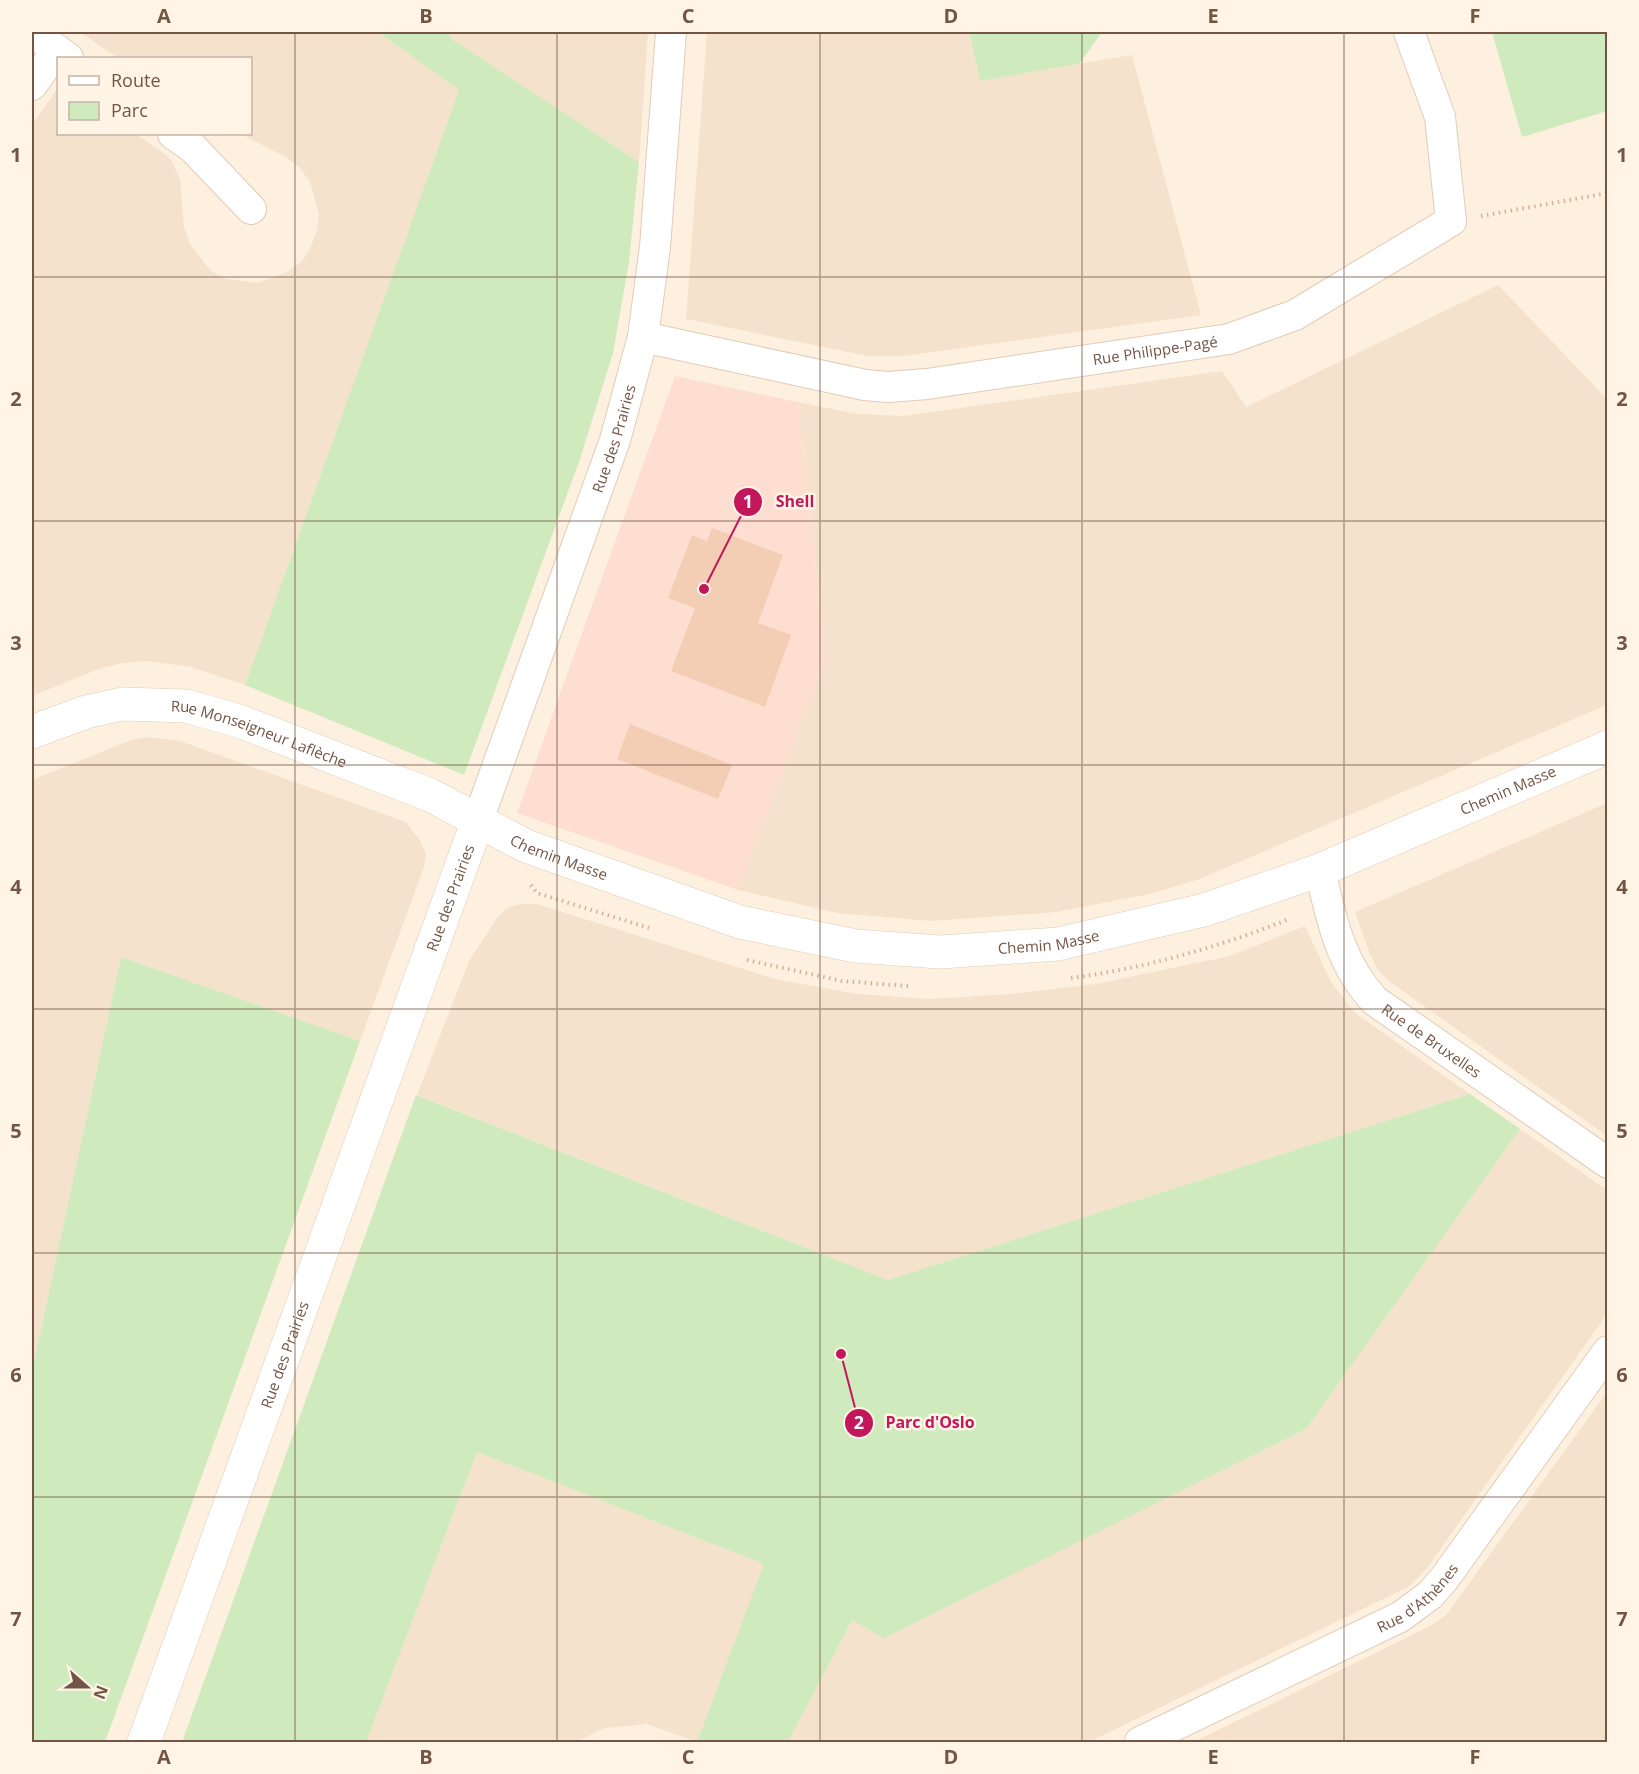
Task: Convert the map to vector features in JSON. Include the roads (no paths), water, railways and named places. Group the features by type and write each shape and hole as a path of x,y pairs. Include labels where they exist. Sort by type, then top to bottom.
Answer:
{"street":[{"path":"32,32 63,54"},
{"name":"Rue des Prairies","path":"144,1743 615,440 643,337 655,247 671,32"},
{"name":"Rue Philippe-Pagé","path":"643,337 866,385 888,387 939,382 1229,339 1295,315 1451,221 1440,117 1409,32"},
{"path":"32,85 57,60"},
{"path":"174,135 192,147 251,209"},
{"name":"Rue Monseigneur Laflèche","path":"32,732 86,712 122,704 186,706 239,720 419,791 478,820"},
{"name":"Chemin Masse","path":"478,820 526,846 740,922 855,946 940,952 1058,944 1097,937 1214,907 1320,870 1608,747"},
{"name":"Rue de Bruxelles","path":"1320,870 1341,949 1356,977 1375,1001 1608,1163"},
{"name":"Rue d'Athènes","path":"1140,1743 1400,1617 1417,1606 1444,1579 1608,1351"}],"place":[{"name":"Shell","path":"704,589"},
{"name":"Parc d'Oslo","path":"841,1354"}]}
